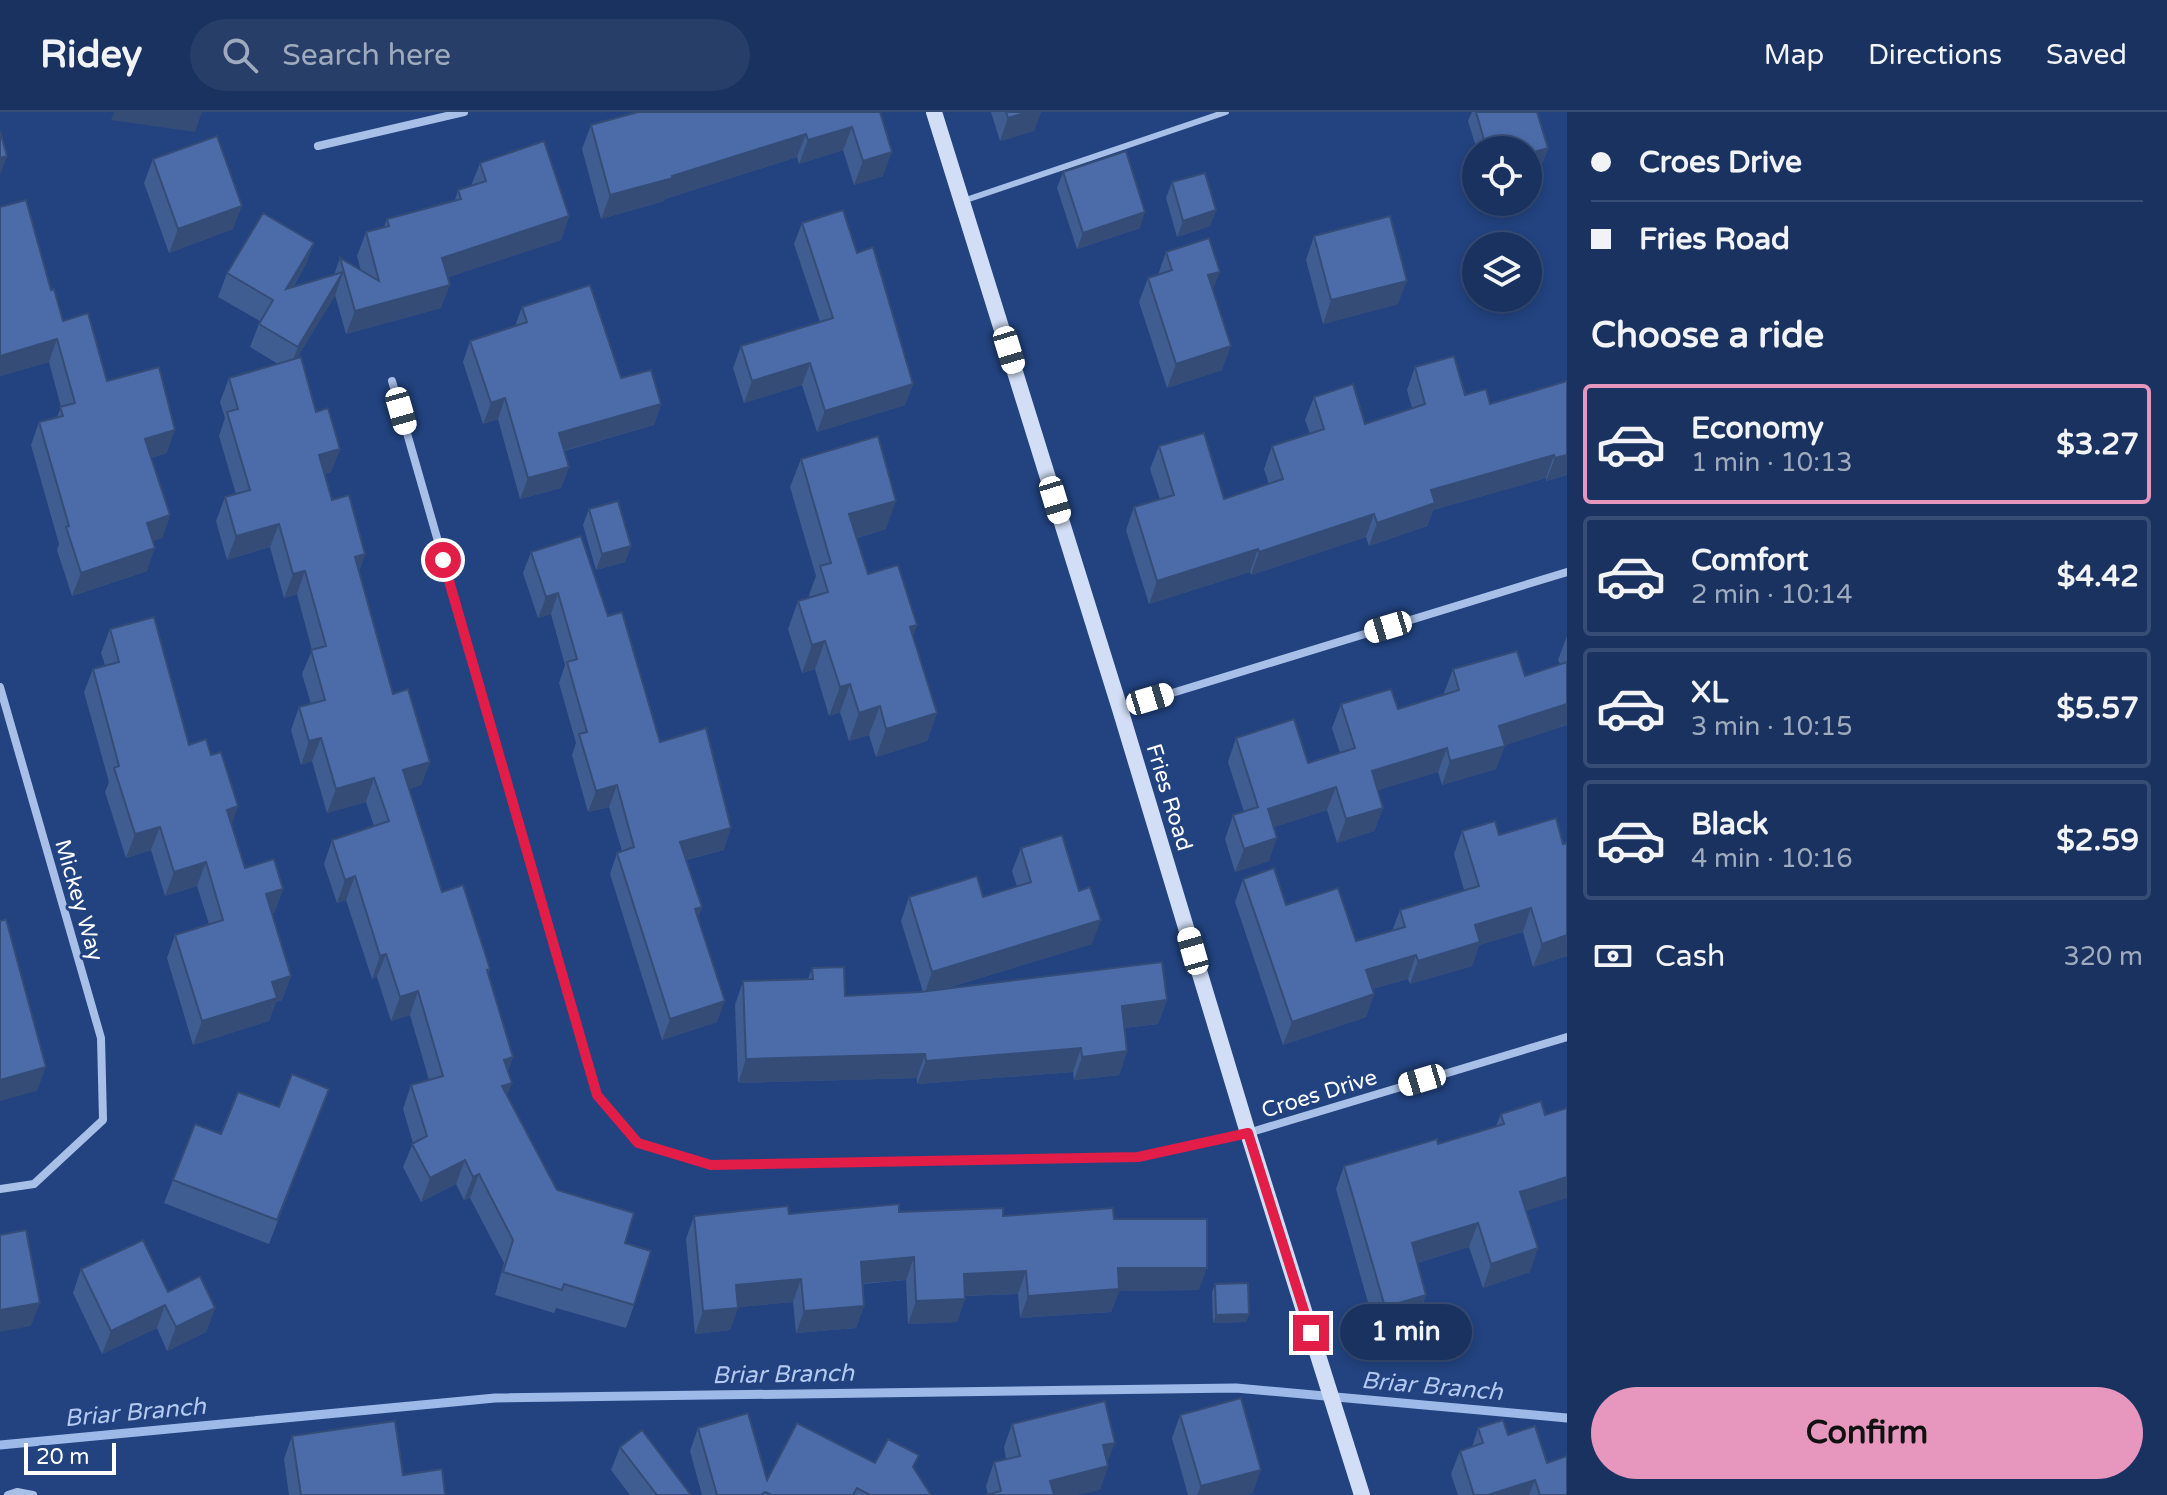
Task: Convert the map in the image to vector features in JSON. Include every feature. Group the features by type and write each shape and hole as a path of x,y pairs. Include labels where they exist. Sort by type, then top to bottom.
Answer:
{"street":[{"path":"318,146 464,112"},
{"name":"Fries Road","path":"934,112 1362,1495"},
{"name":"Croes Drive","path":"392,381 597,1095 638,1143 711,1165 1138,1157 1248,1133 1567,1037"},
{"path":"1120,709 1567,572"},
{"name":"Mickey Way","path":"0,688 101,1038 103,1120 34,1184 0,1189"},
{"path":"8,1495 17,1492 33,1495"}],"lane":[{"path":"963,201 1226,112"}],"building":[{"path":"638,112 880,112 892,152 863,161 852,127 808,140 806,134 673,178 610,195 591,125"},
{"path":"1006,112 1028,112 1008,118"},
{"path":"1476,112 1537,112 1548,148 1542,150 1542,136 1483,136"},
{"path":"0,131 7,156 0,158"},
{"path":"217,136 242,206 178,229 153,159"},
{"path":"544,141 569,216 442,258 450,285 355,311 340,258 379,281 366,232 389,226 387,219 461,199 458,190 486,181 480,163"},
{"path":"1126,151 1145,212 1083,233 1063,172"},
{"path":"1205,173 1216,210 1183,221 1172,182"},
{"path":"26,200 51,290 54,289 63,321 88,313 107,381 159,367 175,430 145,439 170,515 147,523 155,548 81,573 39,422 63,416 60,407 75,403 57,339 0,356 0,207"},
{"path":"843,210 857,253 873,247 913,384 825,411 810,363 752,381 741,346 833,318 802,223"},
{"path":"263,213 314,243 286,289 343,272 298,347 259,324 273,300 227,273"},
{"path":"1390,216 1407,281 1331,300 1314,236"},
{"path":"1209,238 1220,272 1208,275 1231,346 1176,364 1148,278 1172,270 1166,252"},
{"path":"590,285 621,378 651,370 661,404 559,433 569,467 528,478 505,398 491,403 470,341 527,322 522,307"},
{"path":"1454,356 1465,395 1486,389 1490,404 1567,381 1567,455 1555,458 1554,455 1431,490 1435,503 1377,523 1374,514 1157,581 1134,507 1174,495 1159,446 1204,433 1224,499 1283,479 1272,446 1324,429 1314,397 1353,384 1365,424 1425,404 1415,367"},
{"path":"301,357 316,412 328,408 340,449 319,455 332,500 349,495 365,554 355,557 393,694 408,689 430,762 403,770 442,892 463,885 490,969 487,970 513,1057 504,1060 512,1083 502,1086 557,1190 634,1213 625,1243 651,1251 634,1305 564,1284 562,1290 503,1272 513,1240 479,1174 473,1177 465,1160 430,1178 412,1144 427,1136 411,1085 443,1076 418,991 400,997 386,954 380,956 355,876 345,880 332,840 389,821 374,778 336,789 321,738 309,741 299,707 325,700 311,650 326,646 305,571 293,574 279,524 236,536 225,497 250,490 227,412 238,409 229,378"},
{"path":"878,436 896,501 849,514 868,574 898,565 917,625 910,627 937,713 886,729 880,706 859,713 850,684 840,687 825,641 812,645 798,601 828,592 820,566 831,563 801,459"},
{"path":"618,501 631,546 602,554 589,509"},
{"path":"581,536 608,616 622,612 660,742 706,728 731,828 680,842 702,907 695,909 725,1001 670,1019 617,853 634,847 617,785 596,791 579,734 587,732 567,662 577,659 558,593 546,597 531,552"},
{"path":"154,617 189,745 206,739 211,755 221,752 238,806 227,810 245,868 274,859 283,889 266,894 291,976 272,982 277,998 202,1021 175,935 223,920 206,862 174,872 160,827 135,834 114,768 119,766 93,669 119,662 110,629"},
{"path":"1517,651 1525,676 1567,662 1567,704 1499,726 1505,746 1450,761 1447,748 1372,771 1383,808 1346,819 1336,787 1268,809 1277,838 1244,849 1233,815 1258,807 1236,738 1294,719 1308,763 1355,748 1341,704 1391,689 1398,709 1459,690 1453,669"},
{"path":"1556,818 1563,844 1567,843 1567,935 1542,944 1531,908 1475,925 1480,942 1418,961 1416,955 1366,970 1374,994 1292,1022 1243,879 1274,868 1286,905 1338,888 1356,941 1405,927 1400,910 1479,886 1462,831 1495,821 1499,835"},
{"path":"1062,835 1079,891 1090,887 1101,920 932,972 909,897 977,876 983,897 1031,882 1021,848"},
{"path":"6,919 46,1067 0,1080 0,921"},
{"path":"1162,962 1167,1000 1122,1006 1127,1051 1082,1057 1081,1048 926,1061 925,1054 746,1059 743,981 813,979 812,968 844,967 845,996 920,992"},
{"path":"292,1074 329,1089 277,1220 173,1180 195,1124 221,1134 238,1092 279,1107"},
{"path":"1541,1101 1545,1115 1567,1108 1567,1177 1520,1192 1538,1248 1491,1264 1478,1223 1412,1243 1426,1295 1385,1307 1344,1166 1437,1139 1438,1144 1504,1124 1501,1114"},
{"path":"899,1204 899,1212 1003,1208 1003,1216 1113,1208 1114,1219 1207,1219 1207,1268 1118,1268 1119,1289 1028,1296 1026,1271 964,1274 965,1299 916,1301 914,1257 861,1262 864,1306 804,1311 801,1279 736,1285 738,1308 703,1311 694,1216 788,1206 789,1214"},
{"path":"26,1230 40,1303 0,1310 0,1235"},
{"path":"143,1240 168,1292 200,1276 215,1308 176,1327 165,1305 111,1331 81,1269"},
{"path":"1248,1283 1249,1314 1216,1315 1215,1284"},
{"path":"1241,1398 1261,1470 1201,1486 1180,1415"},
{"path":"1105,1401 1115,1443 1103,1445 1108,1466 1050,1481 1054,1495 986,1495 1001,1491 994,1462 1020,1456 1012,1424"},
{"path":"748,1413 767,1480 797,1423 875,1463 888,1439 919,1455 913,1467 931,1495 870,1495 857,1488 853,1495 772,1495 765,1492 761,1495 717,1495 698,1428"},
{"path":"1503,1420 1508,1435 1535,1426 1547,1463 1567,1456 1567,1495 1540,1495 1535,1480 1488,1495 1474,1495 1460,1451 1483,1443 1478,1428"},
{"path":"395,1421 403,1475 442,1469 445,1495 301,1495 292,1436"},
{"path":"642,1430 691,1495 657,1495 620,1447"}],"waterway":[{"name":"Briar Branch","path":"0,1445 495,1398 1236,1388 1567,1418"}],"route":[{"path":"443,560 597,1095 638,1143 711,1165 1138,1157 1248,1133 1311,1333"}]}
